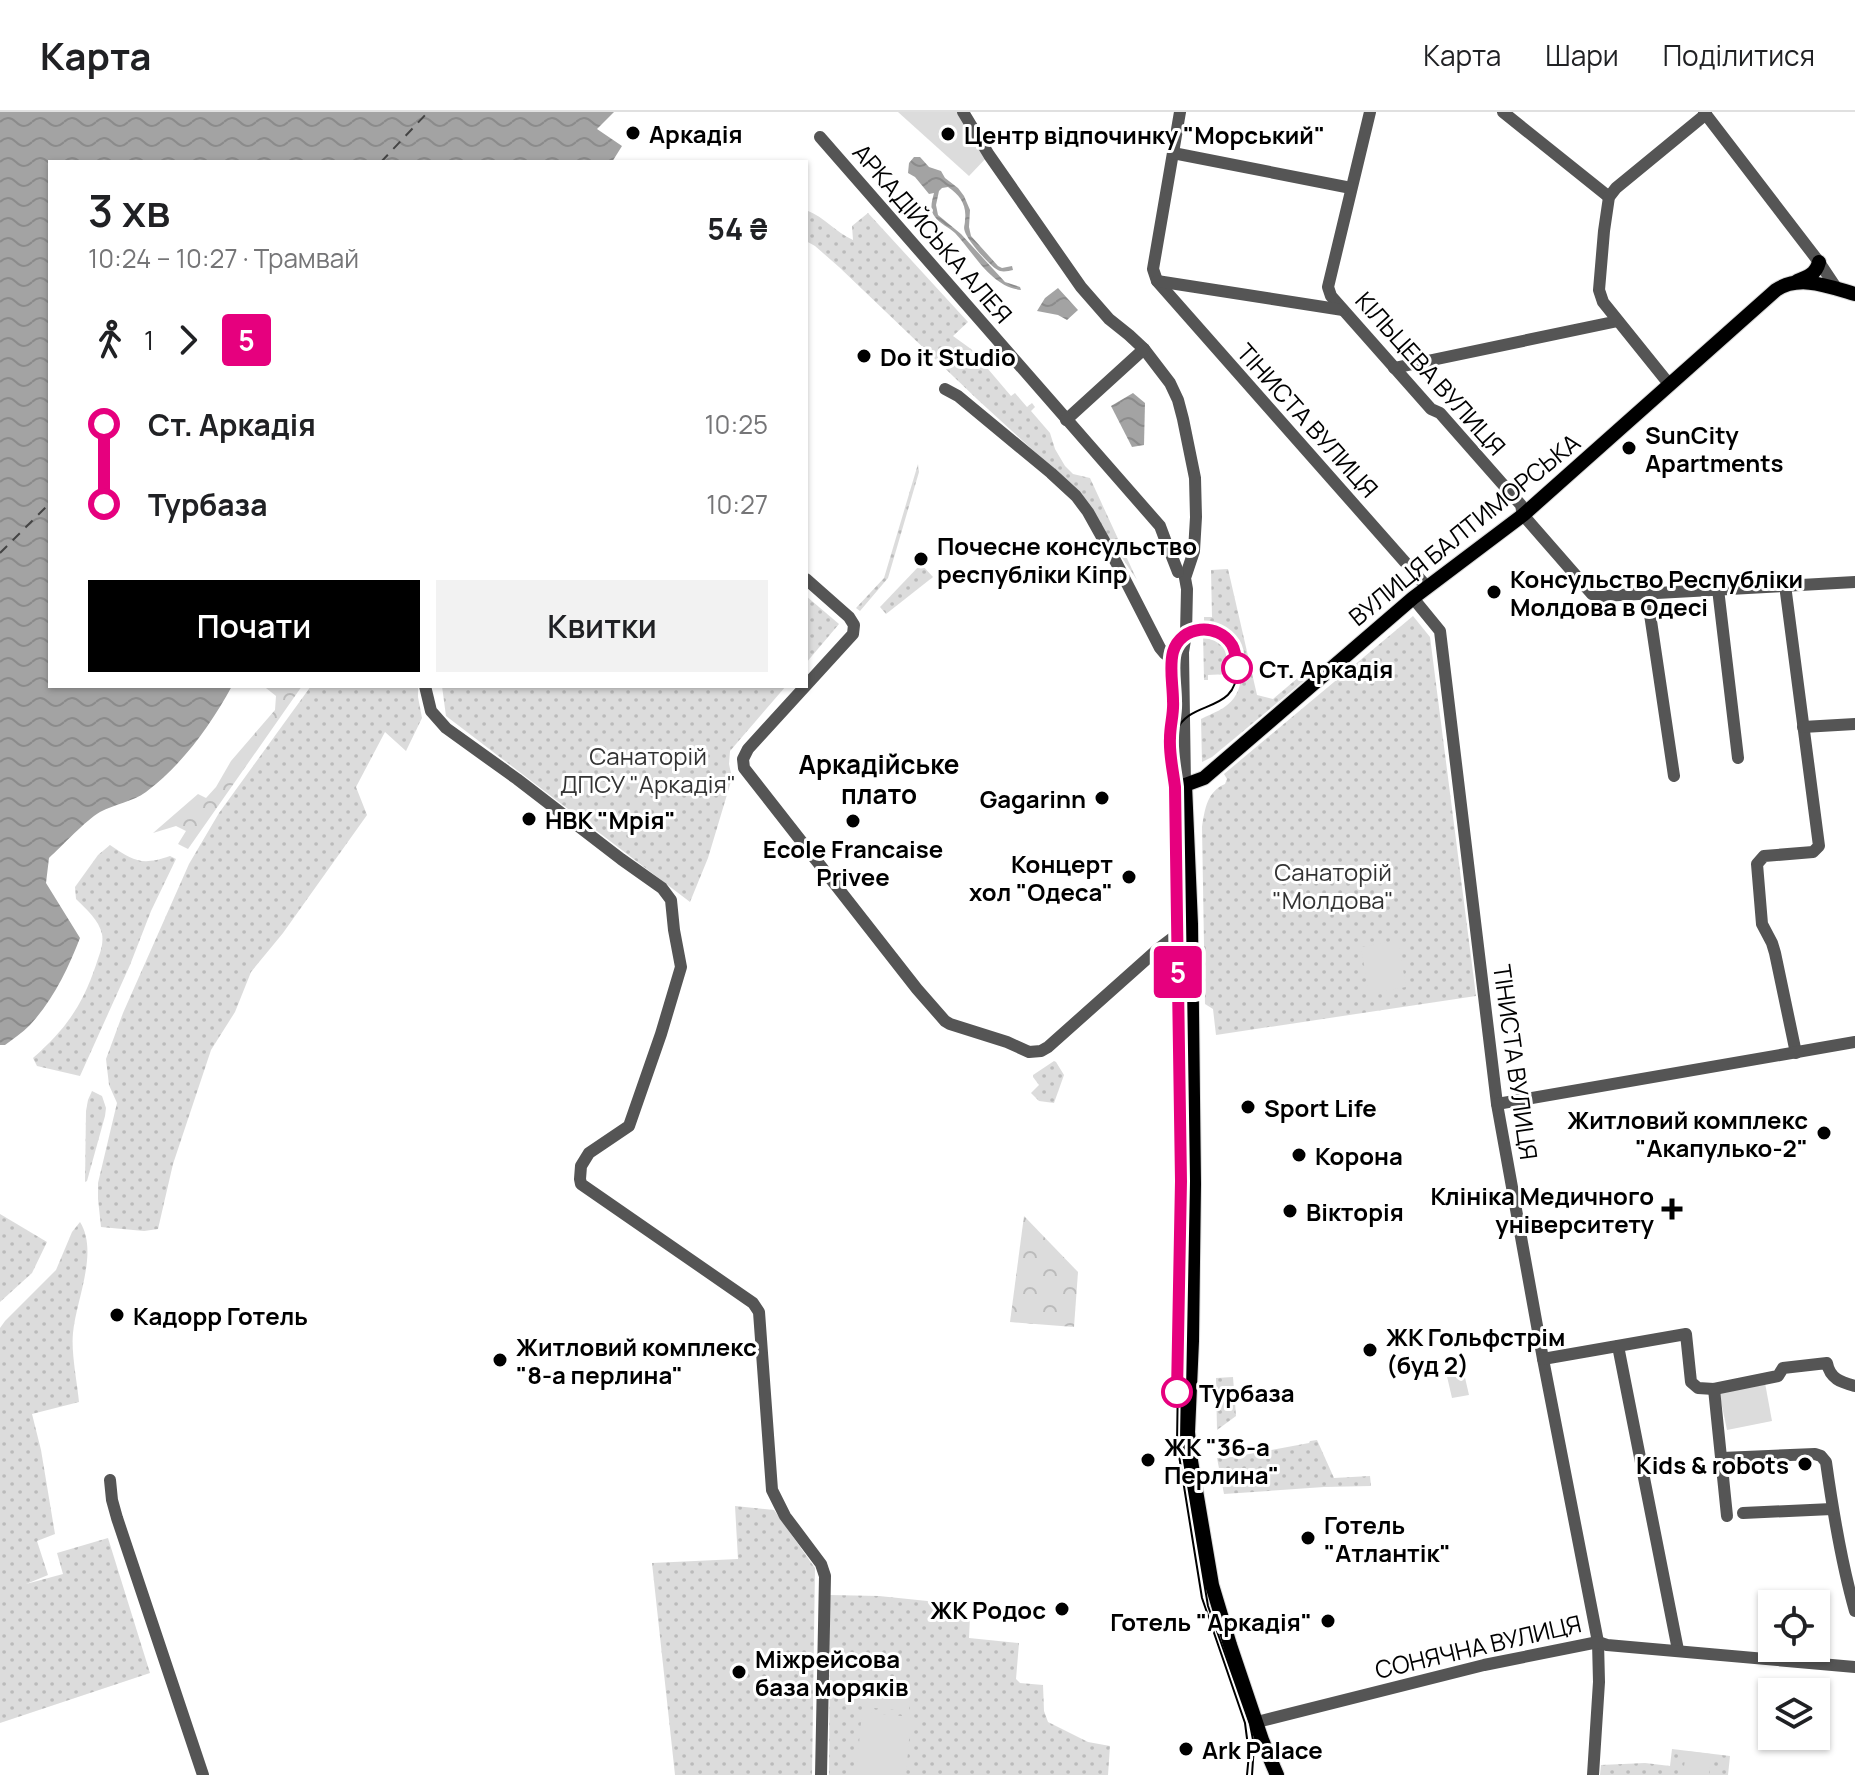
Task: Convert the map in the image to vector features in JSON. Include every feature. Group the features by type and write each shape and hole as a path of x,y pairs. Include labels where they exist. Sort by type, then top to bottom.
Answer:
{"main road":[{"name":"ВУЛИЦЯ БАЛТИМОРСЬКА","path":"1185,785 1204,778 1413,598 1523,515 1776,290 1812,274 1819,262"},
{"path":"1794,282 1855,294"},
{"path":"1185,785 1191,924 1194,1184 1190,1455 1212,1585 1262,1740 1277,1775"},
{"path":"1262,1740 1266,1775"}],"street":[{"path":"963,112 989,155 1081,287 1109,319 1144,349 1170,383 1178,400 1195,478 1196,517 1194,551 1182,575 1187,589 1183,656 1185,785"},
{"path":"1180,112 1153,269 1157,281 1343,310"},
{"name":"КІЛЬЦЕВА ВУЛИЦЯ","path":"1370,112 1328,287 1331,296 1521,505 1523,515 1592,594 1647,594 1855,582"},
{"path":"1503,112 1609,197"},
{"path":"1669,384 1603,302 1599,290 1609,197 1705,113 1837,289"},
{"name":"АРКАДІЙСЬКА АЛЕЯ","path":"820,137 1160,526 1182,575"},
{"path":"1173,153 1351,188"},
{"name":"ТІНИСТА ВУЛИЦЯ","path":"1157,281 1427,587"},
{"path":"1394,368 1618,321"},
{"path":"1066,420 1144,349"},
{"path":"945,389 958,396 1076,496 1111,552 1160,648 1169,655 1183,656"},
{"path":"808,581 854,625 853,634 808,683"},
{"path":"1785,585 1819,846 1813,852 1764,856 1757,864 1762,924 1775,953 1796,1053"},
{"path":"1718,589 1738,758"},
{"path":"1647,594 1674,776"},
{"name":"ТІНИСТА ВУЛИЦЯ","path":"1413,598 1440,631 1497,1104 1598,1642 1599,1682 1593,1775"},
{"path":"425,688 431,711 446,728 662,888 671,900 681,967 661,1034 629,1126 589,1153 581,1166 580,1179 581,1184 753,1303 759,1312 772,1490 785,1516 821,1564 825,1576 821,1775"},
{"path":"804,688 748,749 743,759 744,768 945,1021 1022,1050 1041,1051 1191,924"},
{"path":"1803,727 1855,724"},
{"path":"1497,1104 1855,1042"},
{"path":"1543,1359 1686,1334 1691,1382 1698,1388 1714,1389 1778,1376 1783,1368 1827,1363 1834,1378 1855,1386"},
{"path":"1618,1346 1678,1650"},
{"path":"1714,1389 1727,1516"},
{"path":"1722,1458 1821,1456 1826,1462 1832,1509 1855,1611"},
{"path":"110,1480 117,1518 203,1775"},
{"path":"1743,1513 1832,1509"},
{"name":"СОНЯЧНА ВУЛИЦЯ","path":"1257,1722 1484,1665 1598,1642 1855,1667"}],"green space":[{"name":"Центр відпочинку \"Морський\"","path":"898,112 961,112 988,156 969,176"},
{"path":"808,211 853,240 852,226 868,213 968,322 953,336 971,349 1011,396 1015,393 1027,407 1032,403 1035,407 1031,411 1050,433 1065,466 1073,474 1090,478 1137,580 1070,484 808,242"},
{"path":"918,464 919,472 888,578 860,611 856,608 884,578"},
{"path":"921,564 933,577 886,614 880,607"},
{"path":"1228,569 1257,695 1273,699 1313,665 1318,669 1202,762 1201,719 1231,702 1240,683 1240,658 1236,643 1220,628 1204,622 1204,617 1212,617 1211,570"},
{"path":"808,598 839,624 808,661"},
{"name":"Санаторій \"Молдова\"","path":"1413,616 1430,637 1476,996 1216,1035 1213,1009 1205,1004 1202,827 1208,801 1214,791 1225,784 1227,779 1224,774"},
{"path":"1203,632 1222,642 1228,674 1208,675 1208,680 1204,680"},
{"path":"266,688 301,688 188,849 178,844 186,831 176,826 153,833 198,794 206,798 216,787 231,761 275,710 276,696"},
{"path":"310,688 418,688 422,718 406,751 385,732 356,787 367,815 283,933 251,972 235,1012 211,1050 173,1164 158,1229 144,1231 101,1227 98,1183 117,1103 109,1085 106,1059 189,864 219,813"},
{"name":"Санаторій ДПСУ \"Аркадія\"","path":"442,688 784,688 730,751 732,778 708,858 690,902 446,716"},
{"path":"110,845 138,860 152,861 170,856 176,859 80,1076 37,1066 33,1058 72,1016 96,965 102,934 95,919 76,899 75,887 98,855"},
{"path":"1398,940 1406,987 1369,994 1361,947"},
{"path":"1054,1061 1064,1075 1054,1103 1039,1101 1031,1093 1039,1085 1033,1075"},
{"path":"92,1091 102,1096 106,1108 85,1182 86,1111"},
{"path":"0,1214 47,1242 32,1273 0,1302"},
{"path":"1024,1216 1078,1272 1074,1327 1010,1322"},
{"path":"80,1222 85,1234 87,1262 73,1333 79,1402 32,1414 55,1534 37,1541 48,1575 26,1584 63,1574 57,1553 108,1538 150,1673 0,1723 0,1328 56,1270 72,1232"},
{"path":"1463,1369 1469,1395 1452,1398 1446,1372"},
{"path":"1233,1377 1236,1416 1217,1430 1216,1378"},
{"path":"1765,1383 1772,1421 1727,1430 1719,1392"},
{"path":"1317,1440 1334,1478 1370,1476 1371,1486 1224,1494 1217,1458"},
{"name":"Міжрейсова база моряків","path":"735,1506 774,1510 815,1568 812,1775 675,1775 652,1563 738,1559"},
{"path":"830,1595 937,1602 970,1617 969,1638 1019,1643 1016,1679 1020,1683 1043,1685 1044,1711 1048,1722 1088,1742 1110,1746 1108,1775 829,1775"},
{"path":"865,1685 911,1689 909,1711 863,1707"},
{"path":"862,1712 911,1717 906,1775 856,1775"},
{"path":"1672,1749 1730,1756 1728,1775 1600,1775 1601,1765 1645,1763 1670,1766"},
{"path":"1686,1751 1711,1754 1709,1775 1683,1775"}],"water":[{"path":"0,112 614,112 597,129 622,146 613,160 48,160 48,688 231,688 195,744 172,769 141,795 94,816 49,858 46,883 80,938 65,973 46,1005 21,1033 5,1045 0,1045"},
{"path":"914,157 920,157 929,167 941,171 958,188 970,210 971,236 998,266 1012,266 1013,270 996,269 975,248 964,230 964,205 948,187 939,191 936,205 938,215 961,234 1005,282 1021,290 1010,288 992,276 955,233 939,222 933,214 934,193 929,194 908,173 909,163"},
{"path":"1058,288 1078,310 1067,320 1037,311 1045,298"},
{"path":"1133,393 1145,403 1144,445 1132,447 1111,406"}],"ferry route":[{"path":"383,160 428,112"},
{"path":"0,553 48,505"}],"tram line":[{"name":"5","path":"1177,1392 1181,1181 1175,787 1170,743 1173,652 1186,634 1201,629 1216,631 1233,646 1237,668"},
{"path":"1247,1775 1249,1754 1245,1723 1202,1598 1177,1443 1181,1181 1175,787 1170,744 1173,707 1171,664 1179,641 1190,632 1203,629 1218,632 1230,641 1237,668 1230,693 1183,720 1174,744 1179,785 1185,1182 1181,1443 1208,1606 1250,1724 1254,1745 1252,1775"}],"place":[{"name":"Аркадія","path":"633,133"},
{"name":"Центр відпочинку \"Морський\"","path":"948,134"},
{"name":"Do it Studio","path":"864,356"},
{"name":"SunCity Apartments","path":"1629,448"},
{"name":"Почесне консульство республіки Кіпр","path":"921,559"},
{"name":"Консульство Республіки Молдова в Одесі","path":"1494,592"},
{"name":"Ст. Аркадія","path":"1237,668"},
{"name":"Gagarinn","path":"1102,798"},
{"name":"НВК \"Мрія\"","path":"529,819"},
{"name":"Ecole Francaise Privee","path":"853,821"},
{"name":"Концерт хол \"Одеса\"","path":"1129,877"},
{"name":"Sport Life","path":"1248,1107"},
{"name":"Житловий комплекс \"Акапулько-2\"","path":"1824,1133"},
{"name":"Корона","path":"1299,1155"},
{"name":"Клініка Медичного університету","path":"1672,1209"},
{"name":"Вікторія","path":"1290,1211"},
{"name":"Кадорр Готель","path":"117,1315"},
{"name":"ЖК Гольфстрім (буд 2)","path":"1370,1350"},
{"name":"Житловий комплекс \"8-а перлина\"","path":"500,1360"},
{"name":"Турбаза","path":"1177,1392"},
{"name":"ЖК \"36-а Перлина\"","path":"1148,1460"},
{"name":"Kids & robots","path":"1805,1464"},
{"name":"Готель \"Атлантік\"","path":"1308,1538"},
{"name":"ЖК Родос","path":"1062,1609"},
{"name":"Готель \"Аркадія\"","path":"1328,1621"},
{"name":"Міжрейсова база моряків","path":"739,1672"},
{"name":"Ark Palace","path":"1186,1749"}],"district":[{"name":"Аркадійське плато","path":"879,779"}]}
